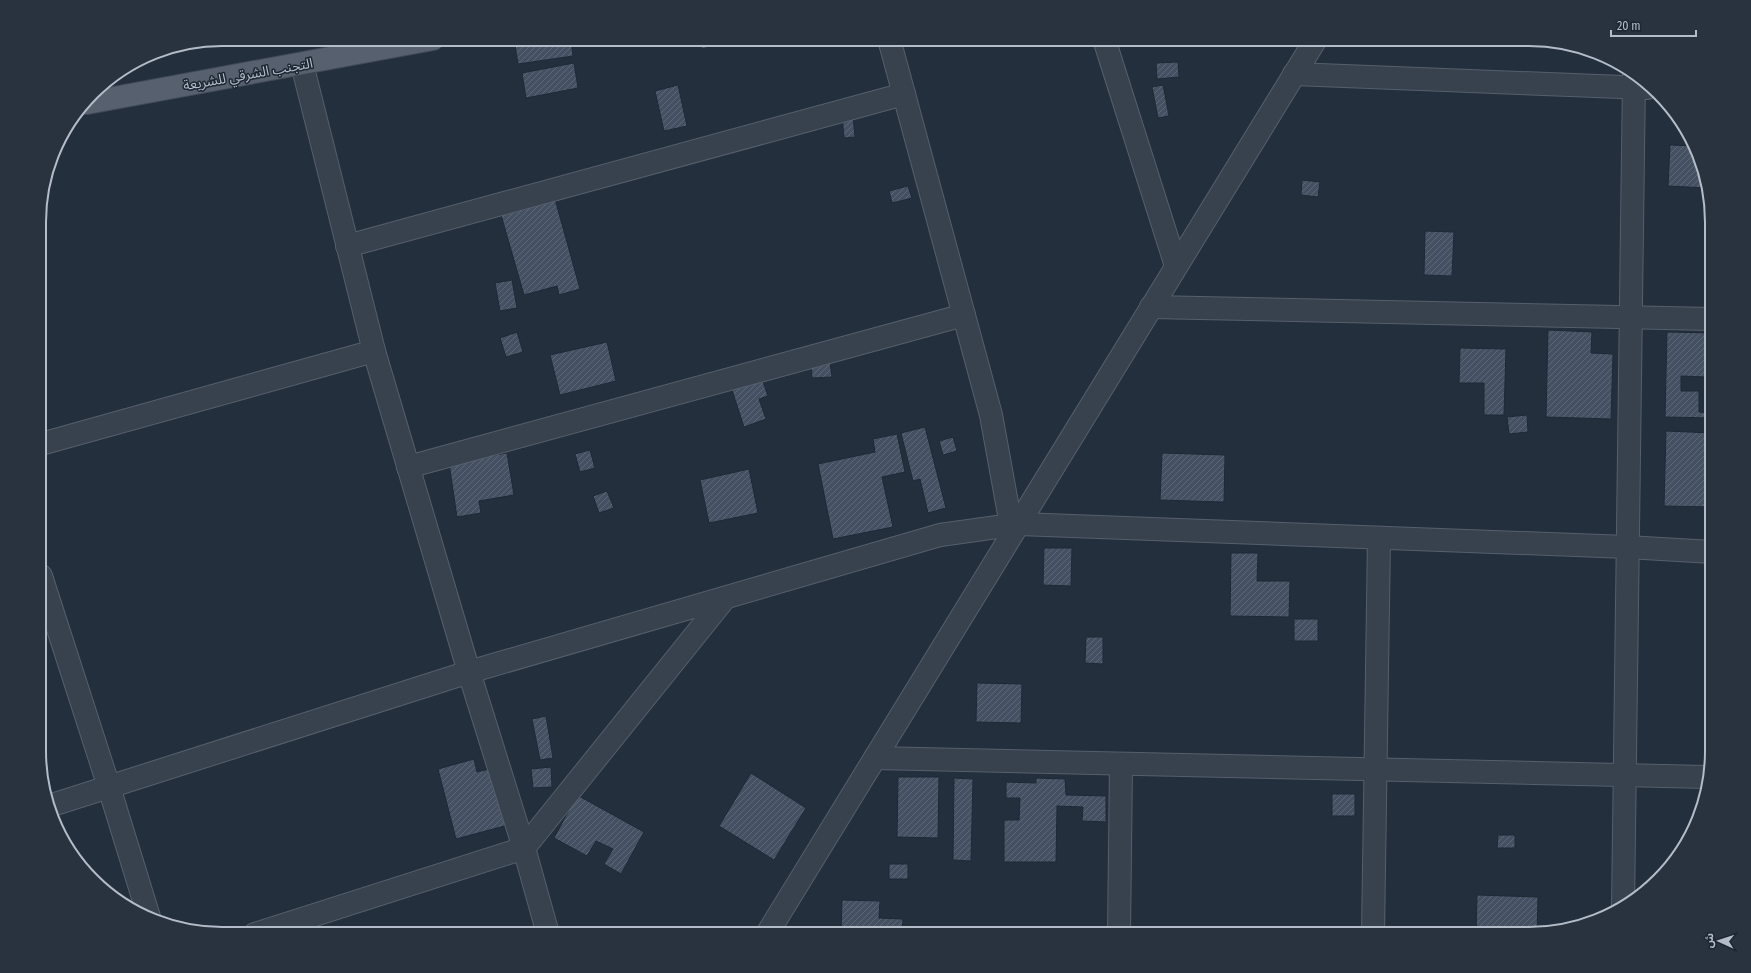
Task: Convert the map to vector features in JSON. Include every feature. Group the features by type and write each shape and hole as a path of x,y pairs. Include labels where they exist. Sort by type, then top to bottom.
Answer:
{"main road":[{"name":"التجنب الشرقي للشريعة","path":"94,102 396,46"}],"street":[{"path":"891,46 991,415 1015,525"},
{"path":"1106,46 1176,266"},
{"path":"771,927 1015,525 1312,46"},
{"path":"302,64 374,351 469,672 524,848 546,927"},
{"path":"1294,74 1638,84 1630,316 1623,899"},
{"path":"347,246 904,94"},
{"path":"1151,307 1705,319"},
{"path":"408,467 964,315"},
{"path":"46,442 374,351"},
{"path":"54,804 469,672 940,535 1015,525 1627,547 1705,552"},
{"path":"1373,927 1379,538"},
{"path":"277,927 524,848 725,598"},
{"path":"46,612 48,624 109,787 147,910"},
{"path":"875,758 1703,777"},
{"path":"1119,927 1121,764"}],"building":[{"path":"515,46 572,46 573,56 518,64"},
{"path":"701,46 714,46 702,49"},
{"path":"1178,62 1179,77 1157,79 1156,63"},
{"path":"574,63 578,88 526,98 522,73"},
{"path":"678,85 687,126 664,131 655,91"},
{"path":"1163,85 1169,116 1158,118 1152,87"},
{"path":"842,115 853,115 855,137 844,138"},
{"path":"1670,145 1688,146 1696,166 1702,188 1668,186"},
{"path":"1302,180 1320,182 1318,197 1301,195"},
{"path":"908,186 912,198 892,203 889,191"},
{"path":"555,199 580,289 559,295 557,286 524,295 501,215"},
{"path":"1425,231 1454,232 1452,276 1424,275"},
{"path":"512,280 517,308 500,311 495,283"},
{"path":"1548,330 1592,332 1591,353 1613,354 1611,419 1546,417"},
{"path":"517,332 523,352 506,357 500,338"},
{"path":"1667,332 1705,333 1705,377 1681,376 1681,391 1699,391 1699,412 1705,412 1705,418 1665,417"},
{"path":"607,342 616,381 560,395 550,355"},
{"path":"1460,348 1506,349 1504,415 1484,415 1484,383 1459,383"},
{"path":"829,355 832,377 812,378 811,357"},
{"path":"760,373 768,396 759,399 766,419 744,427 730,384"},
{"path":"1527,415 1528,432 1509,434 1507,417"},
{"path":"925,427 946,508 928,513 920,479 913,481 901,433"},
{"path":"1666,431 1705,433 1705,507 1664,506"},
{"path":"897,434 905,472 882,477 893,527 833,539 818,464 875,452 873,439"},
{"path":"953,437 957,451 943,455 939,441"},
{"path":"590,450 595,468 580,472 575,454"},
{"path":"507,453 514,495 479,501 481,513 457,517 449,463"},
{"path":"1162,453 1225,455 1224,502 1160,500"},
{"path":"749,469 758,513 709,523 700,480"},
{"path":"607,491 614,508 599,513 593,496"},
{"path":"1044,548 1072,548 1071,586 1043,585"},
{"path":"1231,553 1258,553 1257,581 1290,581 1289,617 1230,616"},
{"path":"1294,619 1318,619 1318,641 1294,641"},
{"path":"1086,637 1103,637 1103,664 1085,663"},
{"path":"977,683 1022,684 1021,723 976,722"},
{"path":"546,716 553,758 540,760 532,719"},
{"path":"474,759 477,772 497,767 512,824 456,839 438,769"},
{"path":"551,767 552,787 533,788 531,769"},
{"path":"751,773 806,808 774,860 719,826"},
{"path":"898,777 939,777 938,838 897,837"},
{"path":"954,778 973,779 971,861 953,860"},
{"path":"1036,778 1065,779 1066,795 1106,796 1106,822 1082,821 1083,807 1057,806 1056,862 1004,862 1004,820 1019,820 1020,798 1006,798 1006,782 1036,783"},
{"path":"1332,794 1355,794 1355,816 1332,816"},
{"path":"577,795 644,832 621,874 604,864 613,849 596,841 587,856 554,838"},
{"path":"1498,835 1515,835 1515,848 1497,848"},
{"path":"889,864 908,864 908,879 889,879"},
{"path":"1477,895 1538,897 1537,927 1476,927"},
{"path":"842,900 880,901 879,918 903,919 902,927 841,927"}]}
